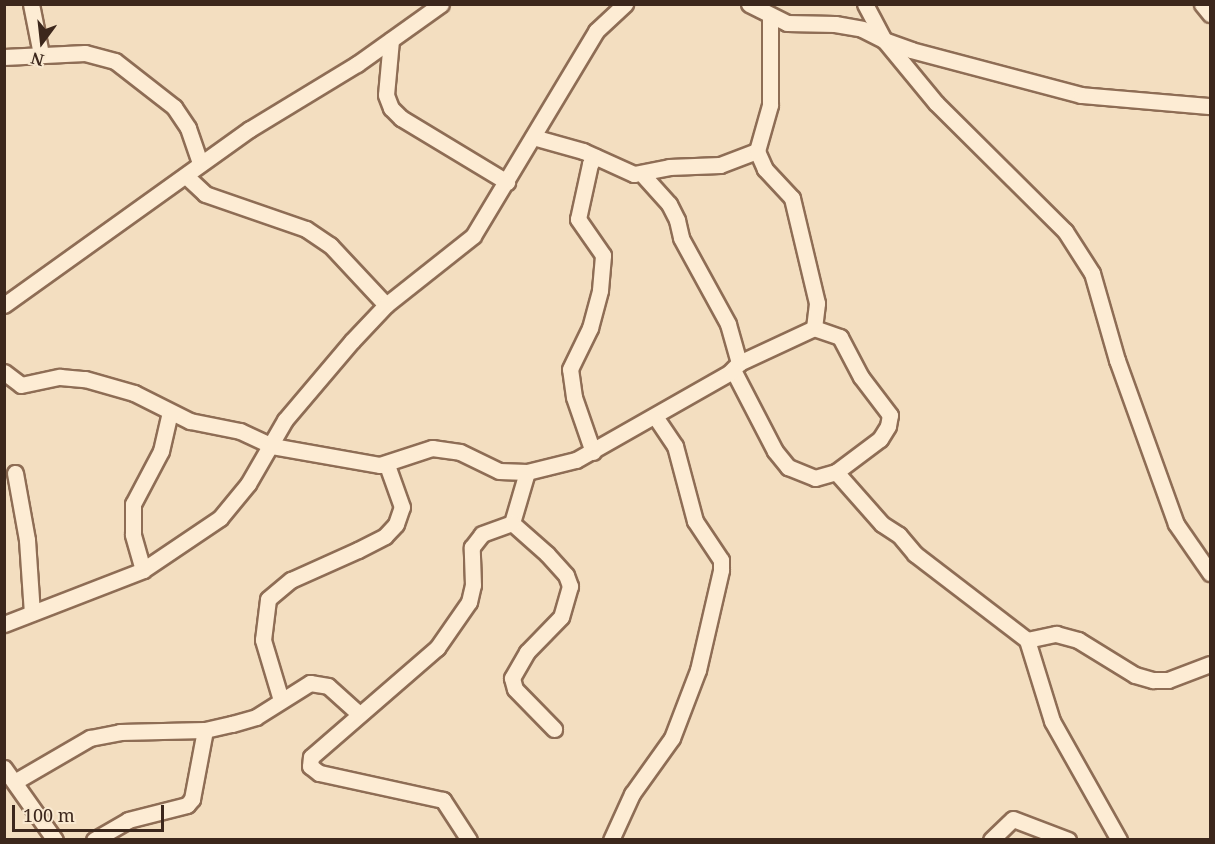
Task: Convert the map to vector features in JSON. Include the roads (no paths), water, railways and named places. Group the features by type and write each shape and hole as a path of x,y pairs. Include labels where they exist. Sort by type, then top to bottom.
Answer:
{"street":[{"path":"31,4 41,54"},
{"path":"4,305 200,164 391,40 441,4"},
{"path":"4,624 143,570 220,518 272,446 285,420 386,305 473,236 596,31 625,4"},
{"path":"749,4 770,17 787,23 835,24 862,29 884,40 1081,95 1210,106"},
{"path":"865,4 884,40 936,103 1058,223 1087,260 1117,360 1176,524 1210,573"},
{"path":"1202,4 1210,14"},
{"path":"770,17 770,105 757,151 765,169 792,198 817,303 814,328"},
{"path":"391,40 386,95 392,108 401,118 507,182"},
{"path":"4,57 85,54 115,61 174,107 188,128 200,164"},
{"path":"533,137 595,157 626,172 642,174 669,167 720,165 757,151"},
{"path":"593,452 574,397 570,369 590,328 600,290 603,255 578,219 590,165 595,157"},
{"path":"4,372 21,385 60,377 85,380 134,393 170,412 240,431 272,446 387,465 415,452 446,448 498,471 526,472 576,460 593,452 736,367 814,328 840,337 861,377 890,415 888,426 880,439 836,472 815,477 788,467 775,451 736,367 728,324 681,238 677,220 642,174"},
{"path":"186,176 205,194 306,229 330,245 386,305"},
{"path":"143,570 133,534 133,504 161,451 170,412"},
{"path":"611,840 632,794 672,738 698,670 721,570 721,560 695,520 675,446 655,416"},
{"path":"281,700 263,640 268,599 291,580 385,536 396,524 402,507 387,465"},
{"path":"512,523 526,472"},
{"path":"836,472 874,515 915,554 1027,640 1052,721 1119,840"},
{"path":"15,473 27,540 32,613"},
{"path":"469,840 463,824 437,798 314,770 310,757 358,713 415,671 437,648 469,602 473,585 472,547 482,534 512,523"},
{"path":"512,523 547,554 566,575 570,586 561,617 527,651 512,678 515,689 554,729"},
{"path":"1027,640 1056,634 1078,640 1135,675 1153,680 1168,680 1210,664"},
{"path":"16,781 90,738 120,732 205,730 256,717 281,700 316,682 328,686 358,713"},
{"path":"94,840 128,820 187,805 192,799 205,730"},
{"path":"4,768 16,781 55,840"},
{"path":"992,840 1006,823 1020,819 1068,840"}]}
